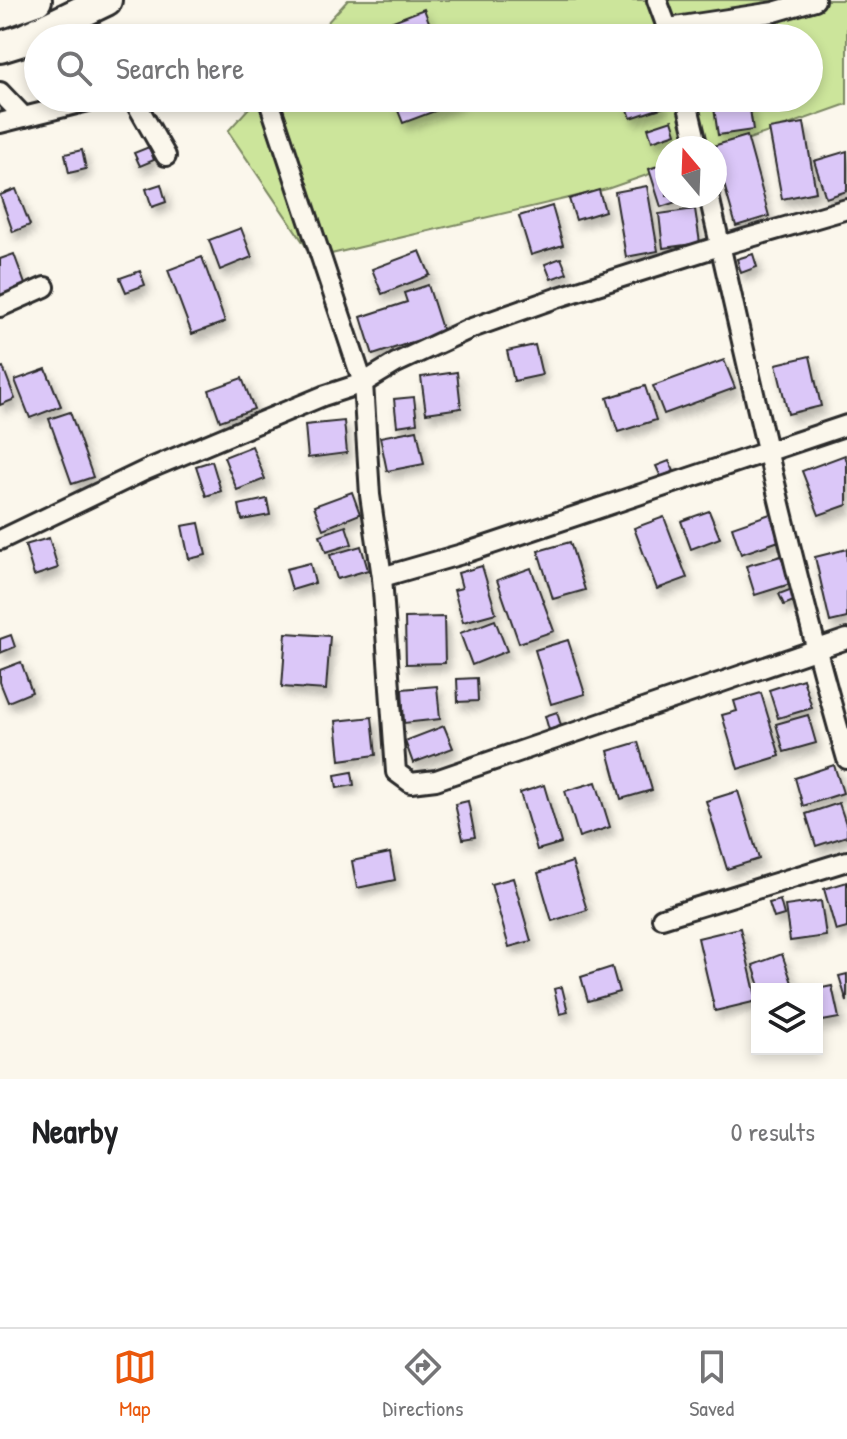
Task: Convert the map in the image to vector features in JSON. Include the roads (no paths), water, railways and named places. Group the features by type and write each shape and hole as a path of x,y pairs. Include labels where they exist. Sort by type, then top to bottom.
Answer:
{"highway":[{"path":"0,13 36,0"},
{"path":"56,24 106,0"},
{"path":"0,47 24,40"}],"street":[{"path":"657,0 666,24"},
{"path":"715,24 815,0"},
{"path":"0,92 24,117"},
{"path":"0,123 44,112"},
{"path":"141,112 166,156"},
{"path":"273,112 363,383 372,507 382,577 396,772 411,783 436,780 847,639"},
{"path":"689,112 695,136"},
{"path":"712,208 766,451 815,649 847,759"},
{"path":"1,538 146,470 323,396 363,383 396,363 469,329 556,298 847,209"},
{"path":"0,307 45,287"},
{"path":"382,577 462,554 847,425"},
{"path":"662,918 847,861"}]}
